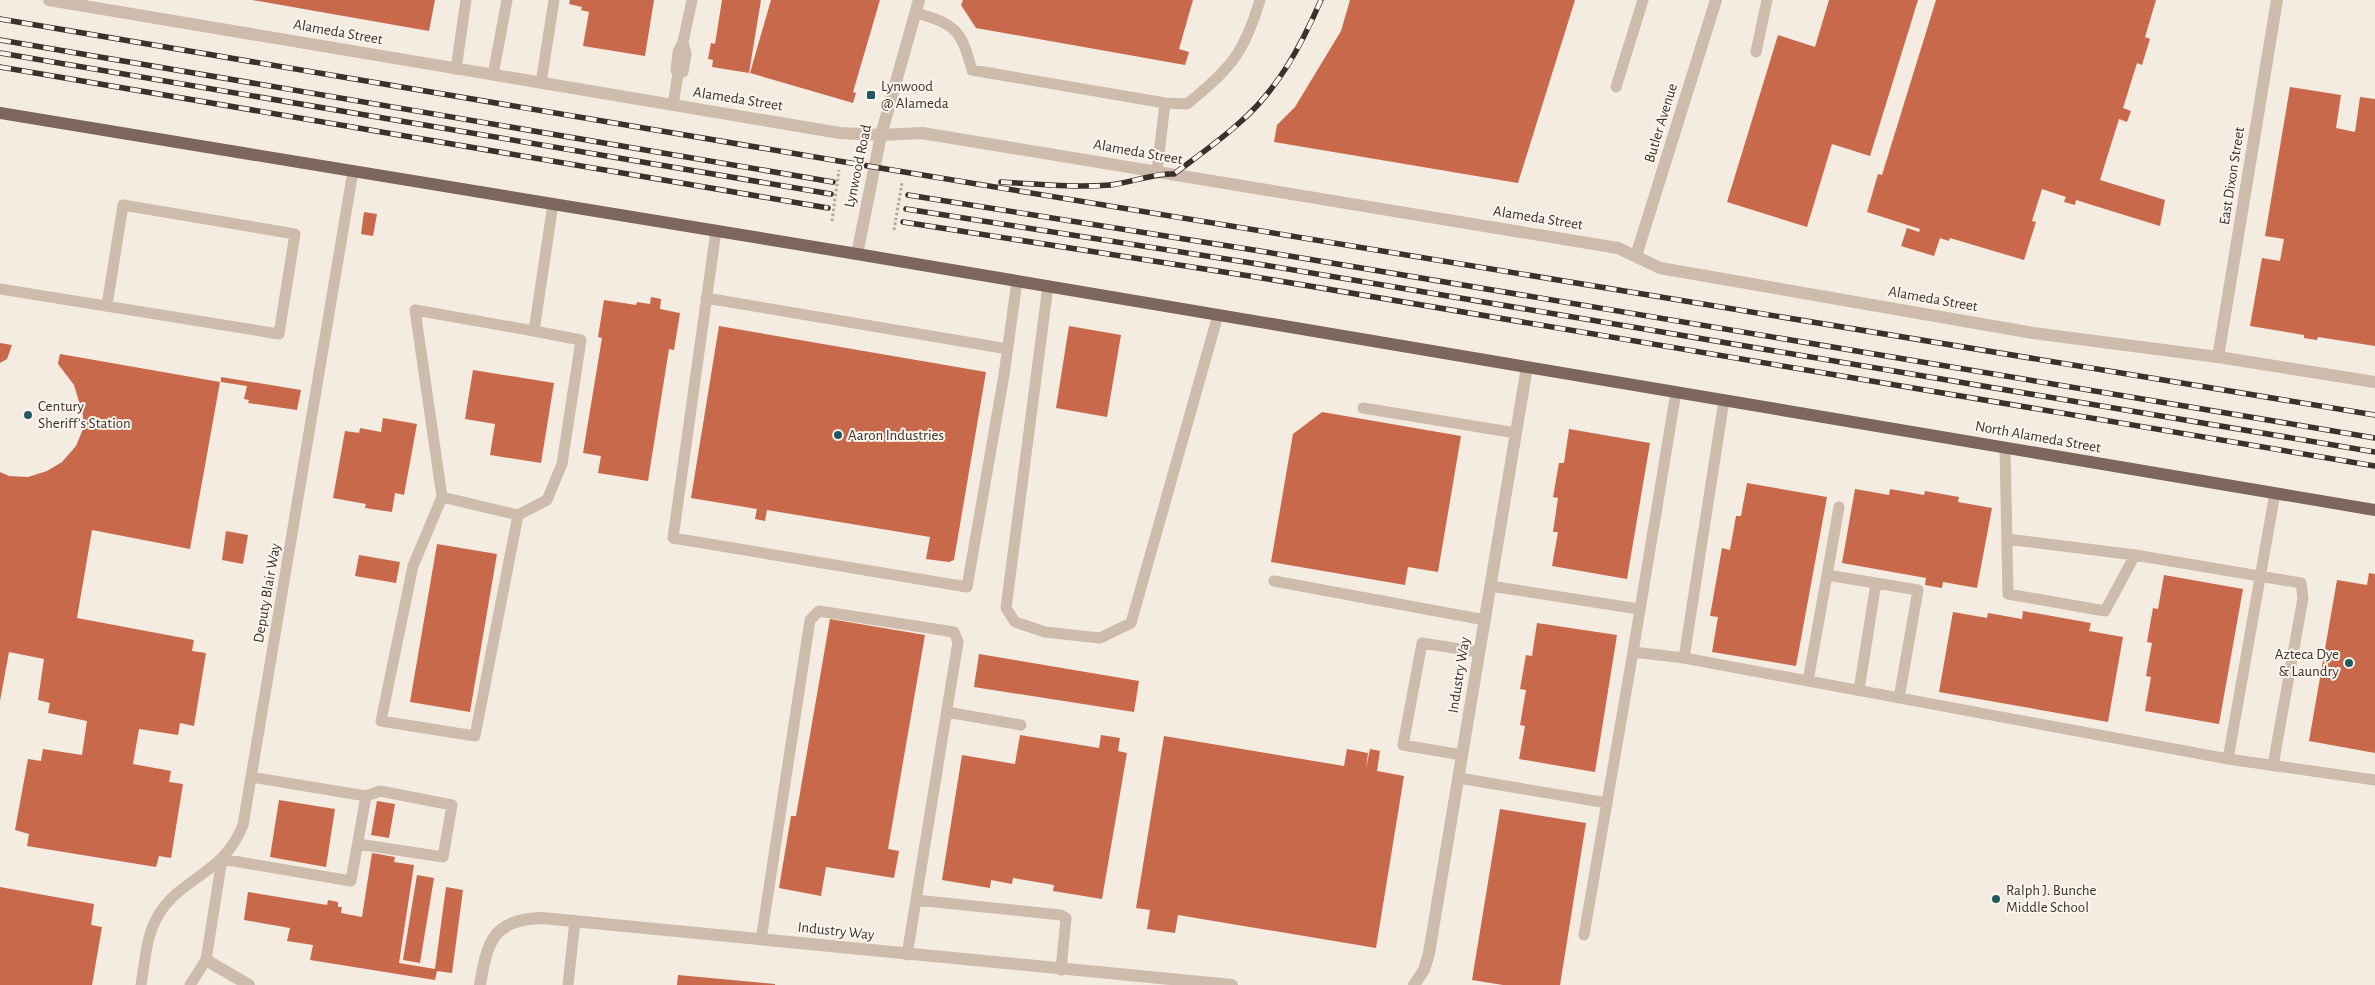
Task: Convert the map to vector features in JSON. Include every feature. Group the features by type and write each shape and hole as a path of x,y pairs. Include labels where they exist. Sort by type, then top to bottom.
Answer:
{"main road":[{"path":"0,113 857,254 1676,392"},
{"name":"North Alameda Street","path":"1676,392 2375,510"}],"street":[{"name":"Alameda Street","path":"49,0 846,134 922,133 1157,171 1618,248 1660,268 2023,331 2218,357"},
{"name":"Lynwood Road","path":"857,254 881,134 919,0"},
{"name":"Butler Avenue","path":"1636,256 1716,0"},
{"name":"East Dixon Street","path":"2218,357 2277,0"},
{"path":"2218,357 2375,382"},
{"name":"Industry Way","path":"1414,985 1424,970 1430,952 1527,367"},
{"name":"Industry Way","path":"480,985 487,951 493,938 512,921 542,918 1061,970 1232,985"},
{"path":"206,960 249,985"}],"lane":[{"path":"456,69 466,0"},
{"path":"493,75 507,0"},
{"path":"541,83 554,0"},
{"path":"673,105 678,74 683,72 686,54 683,42 692,0"},
{"path":"916,13 945,21 965,43 972,70 1165,103 1187,104 1214,82 1236,60 1252,27 1260,0"},
{"path":"1616,87 1643,0"},
{"path":"1756,52 1767,0"},
{"path":"1157,171 1165,103"},
{"name":"Deputy Blair Way","path":"141,985 148,944 159,914 168,902 222,859 232,848 243,825 353,171"},
{"path":"534,331 553,204"},
{"path":"0,289 279,334 295,234 124,205 107,305"},
{"path":"716,231 673,538 967,587 1008,350 1017,281"},
{"path":"1048,286 1006,608 1015,622 1045,632 1100,638 1131,622 1218,315"},
{"path":"706,298 1008,350"},
{"path":"442,497 518,516 546,500 562,464 581,340 415,310 442,497 413,566 381,721 475,736 518,516"},
{"path":"1584,935 1676,392"},
{"path":"1684,658 1724,400"},
{"path":"1363,408 1516,434"},
{"path":"2005,447 2008,594 2105,611 2135,555"},
{"path":"2228,759 2275,493"},
{"path":"1808,681 1839,507"},
{"path":"2007,539 2135,555 2301,583 2302,598 2273,765"},
{"path":"1827,575 1918,590 1899,698"},
{"path":"1274,581 1485,620"},
{"path":"1859,690 1876,583"},
{"path":"1490,586 1639,609"},
{"path":"761,940 810,620 819,611 954,632 958,642 907,955"},
{"path":"1462,755 1403,745 1422,643 1479,652"},
{"path":"1633,652 1684,658 2228,759 2375,780"},
{"path":"947,712 1021,725"},
{"path":"251,777 366,796 380,791 452,805 443,858 358,844"},
{"path":"1459,778 1607,803"},
{"path":"190,985 206,960 222,859 351,881 366,796"},
{"path":"916,900 1061,915 1066,918 1067,925 1061,970"},
{"path":"568,985 575,921"}],"path":[{"path":"832,221 839,170"},
{"path":"894,230 902,183"}],"building":[{"path":"252,0 435,0 429,31"},
{"path":"570,0 654,0 645,56 583,46 589,12 581,10 582,7 569,4"},
{"path":"722,0 761,0 749,73 712,67 713,60 708,59 711,43 715,44"},
{"path":"771,0 880,0 853,92 856,93 853,103 750,73"},
{"path":"963,0 1193,0 1179,49 1189,52 1185,65 976,28 961,5"},
{"path":"1350,0 1575,0 1518,183 1274,142 1277,125 1295,107 1341,31"},
{"path":"1829,0 1918,0 1870,156 1832,144 1807,227 1727,202 1778,35 1815,47"},
{"path":"1936,0 2156,0 2145,37 2150,39 2142,65 2137,63 2123,108 2131,111 2127,122 2119,119 2100,180 2165,200 2160,226 2076,200 2075,205 2064,202 2066,197 2042,189 2032,221 2036,222 2024,260 1950,238 1949,241 1940,238 1934,256 1901,246 1907,228 1919,232 1920,229 1867,212 1878,174 1882,175"},
{"path":"2290,87 2341,95 2336,128 2355,132 2360,97 2375,99 2375,346 2318,337 2317,340 2304,338 2304,335 2250,326 2262,258 2280,261 2284,239 2265,236"},
{"path":"364,212 377,214 373,236 361,234"},
{"path":"651,297 661,299 660,309 680,313 674,350 669,349 648,481 598,473 601,456 583,453 602,338 598,337 604,300 636,305 637,302 650,304"},
{"name":"Aaron Industries","path":"719,326 986,372 954,560 949,562 926,559 930,537 767,510 765,521 755,519 757,509 691,498"},
{"path":"1069,326 1121,335 1107,417 1056,408"},
{"path":"0,343 12,345 7,359 0,363"},
{"path":"60,354 220,382 190,549 92,530 77,618 194,640 192,651 206,653 194,726 180,723 178,735 139,729 133,764 171,771 169,782 183,784 171,858 159,856 156,867 27,846 29,834 15,830 28,759 41,761 43,749 82,755 87,721 48,713 50,703 38,700 44,659 9,652 0,701 0,472 9,476 28,477 47,471 62,462 76,446 83,429 83,415 74,385 58,364"},
{"path":"473,370 554,383 541,463 490,455 495,424 465,419"},
{"path":"221,377 301,390 297,410 248,403 249,400 244,399 247,386 221,382"},
{"path":"1322,412 1461,436 1438,572 1408,567 1405,585 1271,562 1293,434"},
{"path":"383,418 417,424 404,495 395,493 392,512 365,508 366,504 333,498 345,431 359,433 360,428 381,432"},
{"path":"1569,429 1650,443 1627,579 1552,566 1558,532 1553,532 1558,498 1553,497 1559,463 1564,463"},
{"path":"1747,483 1827,497 1796,666 1712,652 1718,617 1710,616 1722,548 1730,550 1736,516 1741,516"},
{"path":"1855,489 1889,495 1890,489 1924,495 1925,491 1959,497 1958,502 1992,508 1977,588 1943,582 1942,588 1925,585 1926,578 1842,563"},
{"path":"226,531 248,535 243,564 222,560"},
{"path":"437,544 497,554 470,712 410,702"},
{"path":"359,555 400,562 396,583 355,576"},
{"name":"Azteca Dye & Laundry","path":"2369,573 2375,574 2375,753 2309,741 2337,580 2367,585"},
{"path":"2164,575 2243,589 2219,724 2145,711 2151,677 2146,676 2152,643 2147,642 2153,608 2158,609"},
{"path":"2023,611 2091,623 2089,631 2123,637 2108,722 1939,692 1953,612 1987,618 1988,613 2022,619"},
{"path":"830,619 925,635 888,849 899,851 894,878 826,867 821,896 779,888 791,816 796,816"},
{"path":"1537,623 1617,635 1595,772 1519,759 1525,726 1520,725 1526,690 1520,689 1526,655 1532,656"},
{"path":"979,654 1139,681 1134,712 974,687"},
{"path":"1020,735 1099,748 1101,735 1120,738 1118,751 1127,753 1102,899 1053,891 1054,885 1013,878 1012,884 991,880 990,888 942,880 962,755 1015,764"},
{"path":"1164,736 1344,766 1347,749 1368,753 1366,769 1370,749 1380,751 1377,771 1404,776 1376,948 1178,915 1175,933 1147,929 1150,910 1136,908"},
{"path":"279,800 335,809 326,867 270,857"},
{"path":"377,801 395,804 389,838 371,835"},
{"path":"1500,809 1586,823 1560,985 1503,985 1472,980"},
{"path":"372,853 395,857 394,862 414,865 399,963 435,969 446,887 463,890 452,973 437,971 435,980 310,960 313,945 287,941 290,928 244,920 248,892 327,905 328,900 338,902 338,907 342,907 341,913 362,917"},
{"path":"417,875 434,878 420,963 403,960"},
{"path":"0,887 94,904 91,925 102,927 92,985 0,985"},
{"path":"678,975 775,984 775,985 677,985"}],"railway":[{"path":"1001,182 1096,186 1174,174 1230,131 1265,97 1287,67 1321,0"},
{"path":"0,19 874,167 2375,415"},
{"path":"0,40 833,182"},
{"path":"0,53 831,194"},
{"path":"0,67 828,208"},
{"path":"908,195 1260,251 2375,438"},
{"path":"906,209 1258,264 2375,452"},
{"path":"903,222 1256,277 2375,466"}],"place":[{"name":"Lynwood @ Alameda","path":"871,95"},
{"name":"Century Sheriff's Station","path":"28,415"},
{"name":"Aaron Industries","path":"838,435"},
{"name":"Azteca Dye & Laundry","path":"2349,663"},
{"name":"Ralph J. Bunche Middle School","path":"1996,899"}]}
